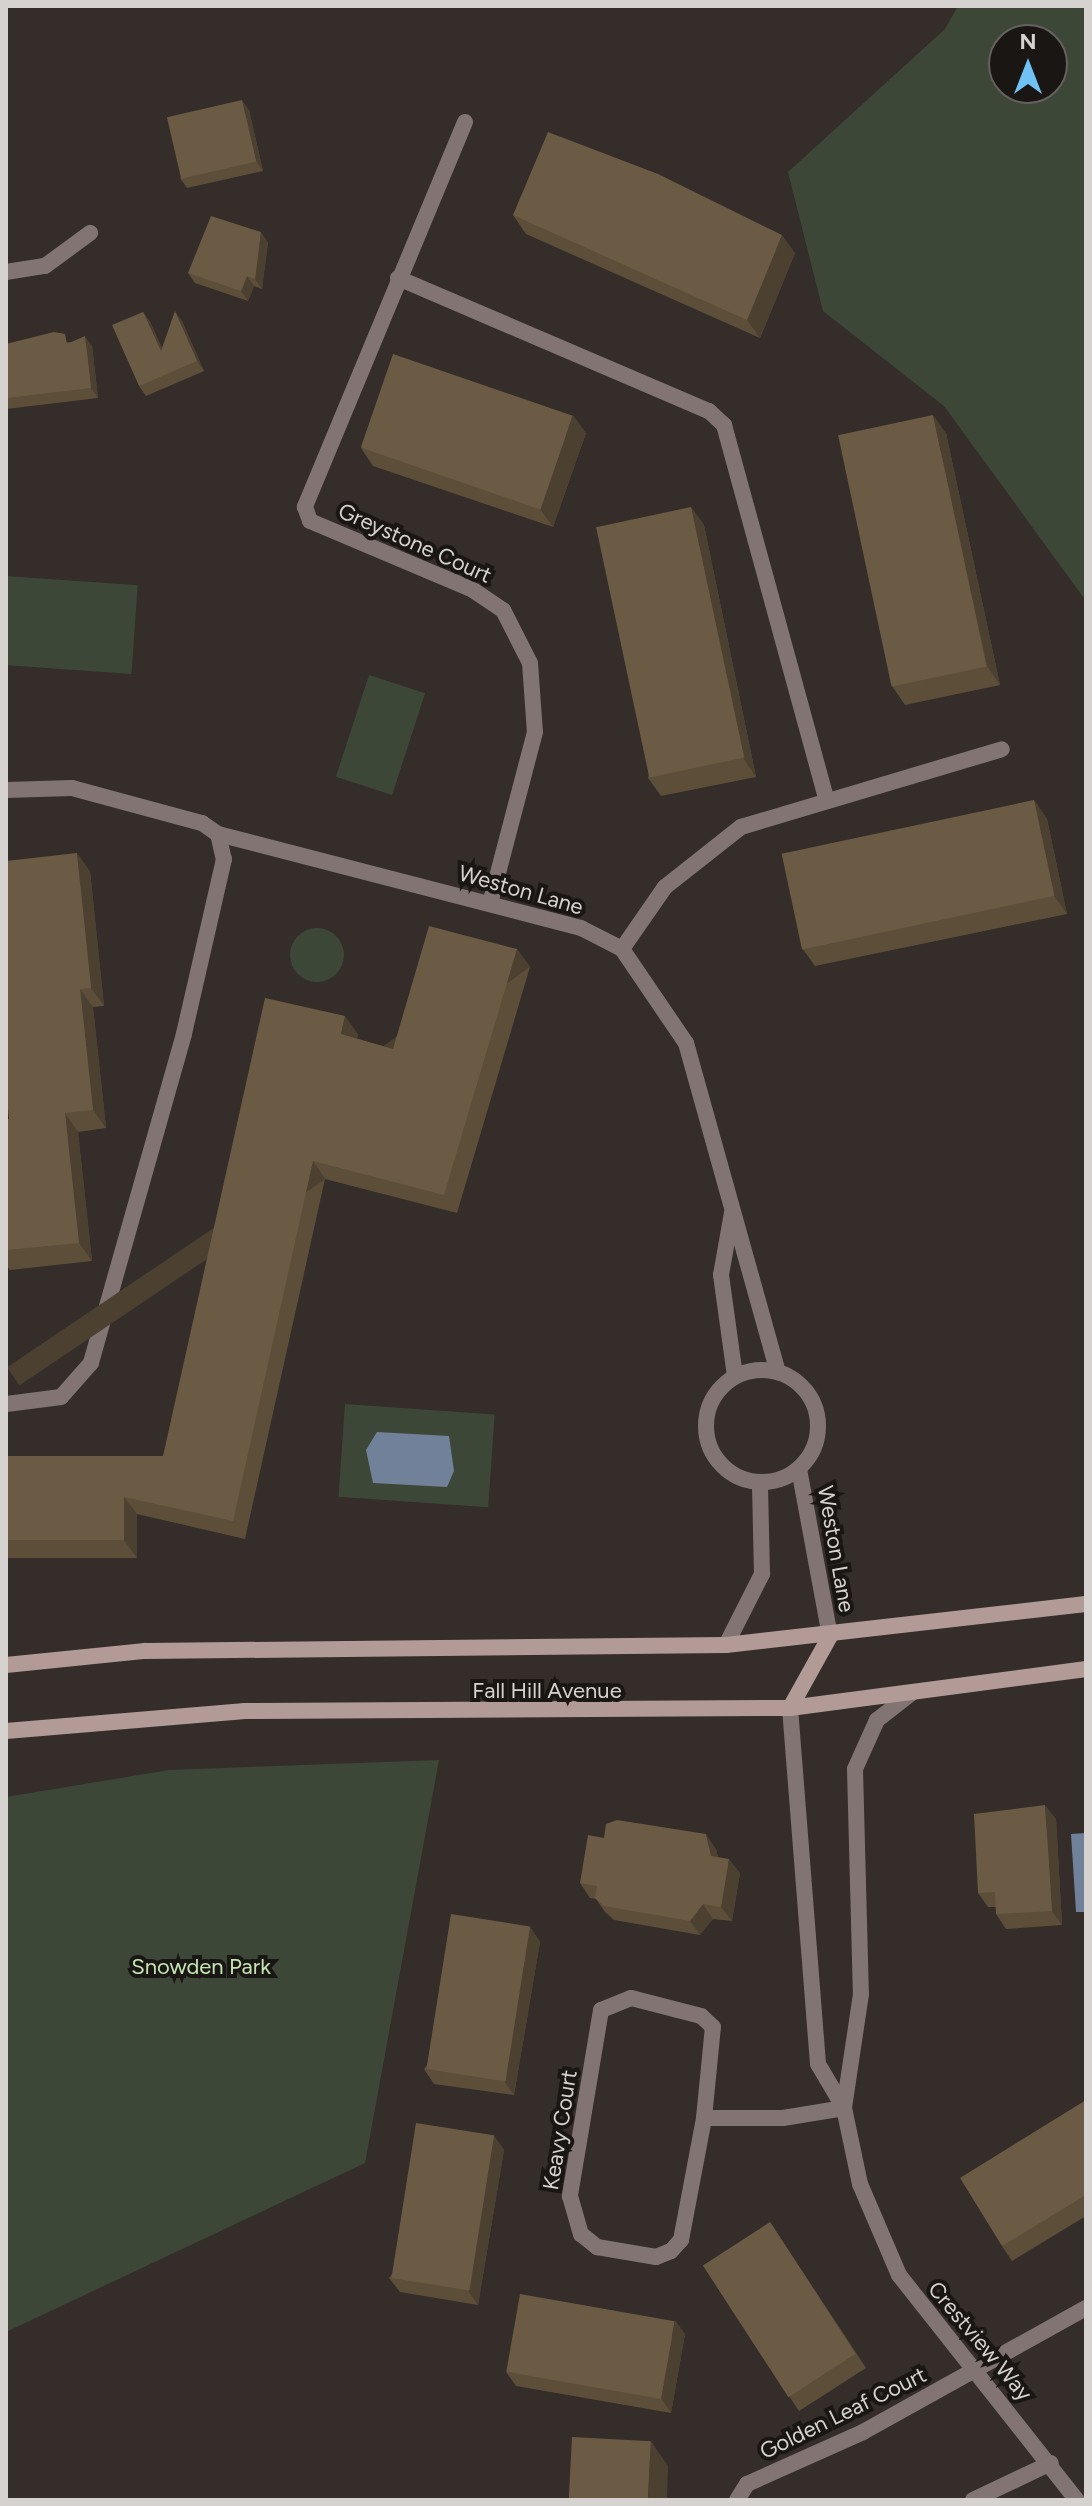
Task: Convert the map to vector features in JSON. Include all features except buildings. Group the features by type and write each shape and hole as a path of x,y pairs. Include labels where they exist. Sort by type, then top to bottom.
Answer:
{"main road":[{"name":"Fall Hill Avenue","path":"6,1665 145,1651 726,1645 830,1636 1086,1604"},
{"path":"790,1708 830,1636"},
{"name":"Fall Hill Avenue","path":"6,1731 245,1711 790,1708 1086,1669"}],"street":[{"name":"Greystone Court","path":"465,122 305,507 310,521 473,590 503,610 530,663 535,732 490,903"},
{"path":"6,272 45,266 90,233"},
{"path":"398,278 709,411 724,425 826,797"},
{"path":"622,949 665,887 705,851 741,827 826,797 1002,749"},
{"name":"Weston Lane","path":"6,790 72,788 218,834 581,928 622,949 686,1043 778,1372 806,1392 819,1423 799,1469 830,1636"},
{"path":"6,1404 61,1397 91,1363 224,879 218,834"},
{"name":"Weston Lane","path":"732,1211 721,1275 735,1376"},
{"path":"726,1645 762,1574 760,1483 726,1470 706,1439 710,1403 735,1376 778,1372"},
{"name":"Weston Lane","path":"760,1483 799,1469"},
{"name":"Crestview Way","path":"844,2108 861,1994 854,1778 877,1720 913,1692"},
{"name":"Crestview Way","path":"790,1708 818,2064 844,2108 860,2184 892,2261 933,2324 976,2371 1077,2500"},
{"name":"Keavy Court","path":"631,1998 701,2016 713,2027 704,2118 681,2240 671,2251 656,2257 597,2247 581,2234 570,2196 601,2010 631,1998"},
{"path":"704,2118 783,2118 844,2108"},
{"name":"Golden Leaf Court","path":"737,2500 747,2484 976,2371 1086,2308"},
{"path":"973,2500 1051,2463"}],"green space":[{"path":"958,6 1086,6 1086,601 944,406 823,311 788,172 945,29"},
{"path":"6,576 138,585 131,674 6,665"},
{"path":"369,675 425,693 392,795 336,777"},
{"path":"317,928 336,936 344,955 336,974 317,982 298,974 290,955 298,936"},
{"path":"345,1404 495,1414 488,1507 339,1497"},
{"name":"Snowden Park","path":"439,1760 365,2163 6,2332 6,1797 169,1770"}],"water":[{"path":"377,1432 449,1436 454,1471 447,1487 373,1483 366,1450"},
{"path":"1086,1833 1086,1912 1076,1912 1071,1834"}]}
